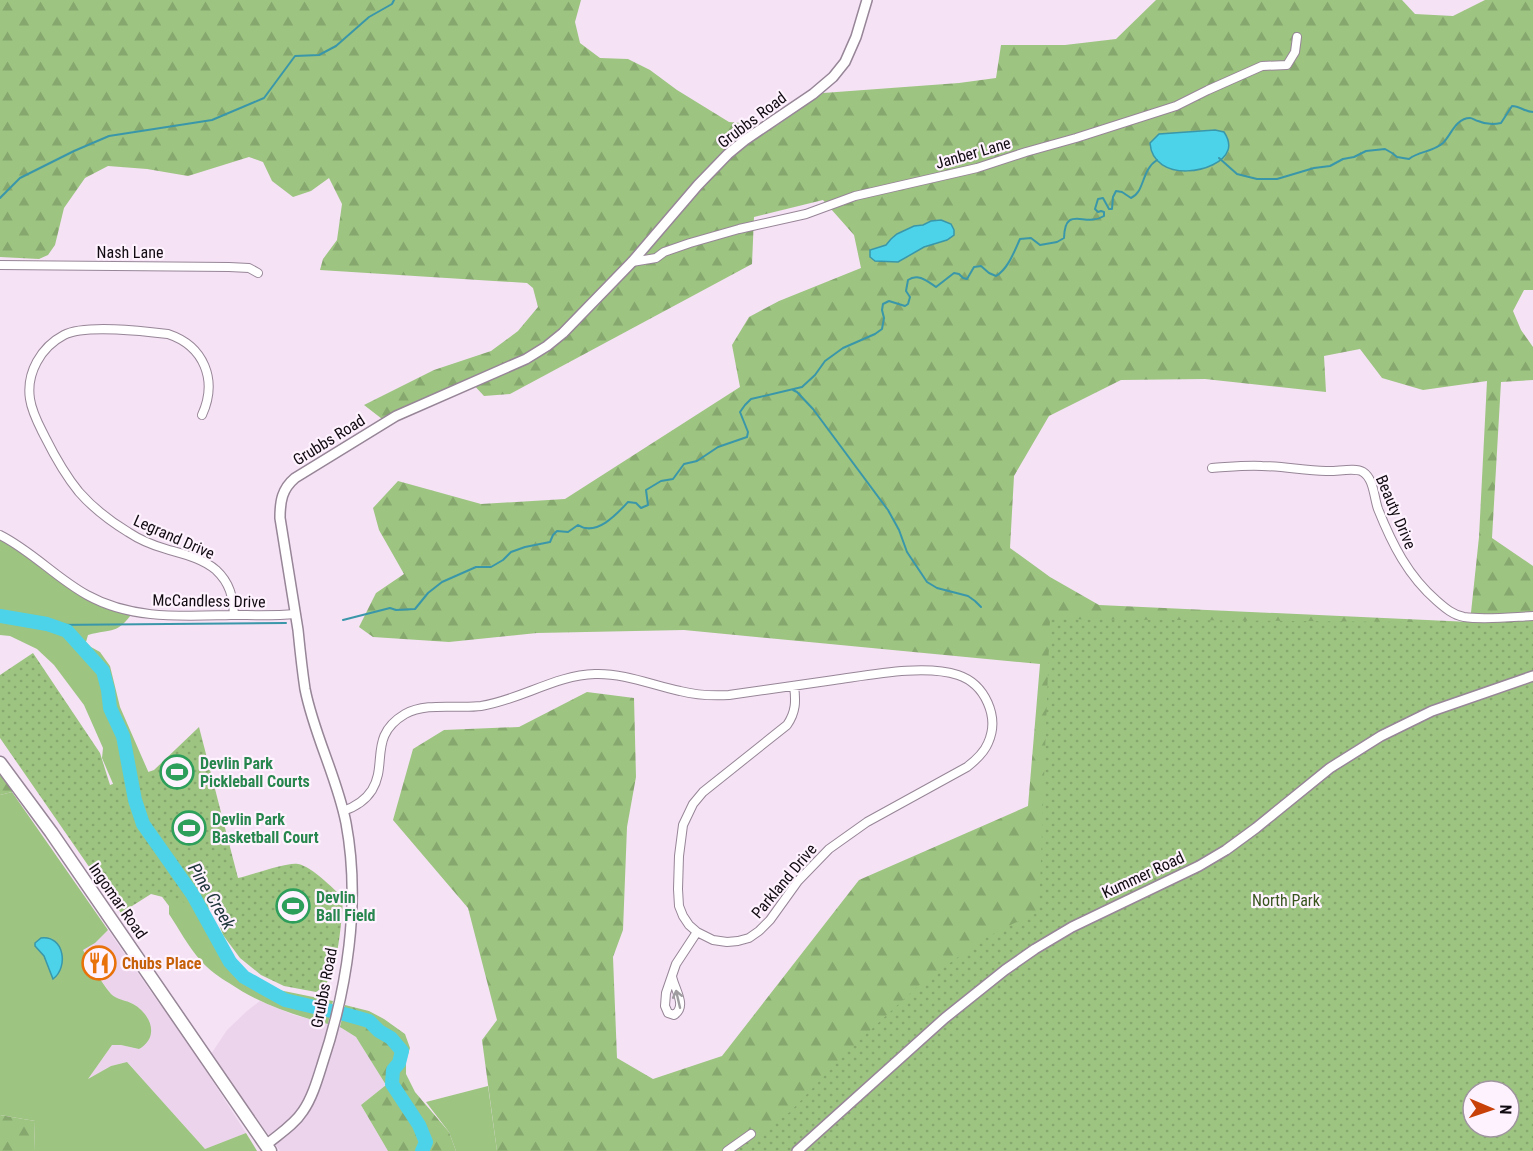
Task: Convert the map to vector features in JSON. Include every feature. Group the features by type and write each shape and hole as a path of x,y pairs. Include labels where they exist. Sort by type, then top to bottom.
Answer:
{"main road":[{"name":"Ingomar Road","path":"0,762 268,1148"}],"street":[{"name":"Grubbs Road","path":"268,1148 301,1114 308,1103 322,1066 334,1024 348,948 351,899 350,852 343,811 307,696 280,518 282,494 290,483 396,416 526,359 564,333 632,262 698,185 738,145 813,94 833,77 845,62 856,37 867,0"},
{"name":"Janber Lane","path":"632,262 656,258 664,252 690,243 744,228 806,214 855,196 977,168 1176,106 1262,66 1287,65 1298,37"},
{"name":"Nash Lane","path":"0,265 229,267 249,268 258,273"},
{"name":"Legrand Drive","path":"202,415 209,394 205,366 192,347 168,334 94,329 70,332 42,353 30,379 30,398 34,412 58,463 79,492 103,514 136,537 195,558 214,568 230,591 234,615"},
{"name":"Beauty Drive","path":"1212,468 1265,466 1362,472 1370,481 1389,537 1400,558 1410,573 1445,608 1462,617 1533,616"},
{"name":"McCandless Drive","path":"0,535 88,596 123,610 154,615 295,614"},
{"name":"Parkland Drive","path":"343,811 364,800 374,788 383,738 392,725 406,714 419,709 491,704 572,678 593,674 613,675 703,695 729,695 899,671 938,671 957,675 973,684 984,695 992,716 991,737 982,753 967,767 867,822 829,849 806,871 770,920 755,934 742,940 727,942 712,940 697,932"},
{"name":"Kummer Road","path":"797,1151 945,1018 1035,949 1072,927 1199,866 1226,850 1330,768 1381,736 1432,711 1533,676"},
{"path":"672,976 678,959 697,932 686,920 678,900 679,846 686,817 703,792 787,726 795,710 794,686"},
{"path":"727,1151 752,1134"}],"shaded area":[{"path":"108,930 176,1024 246,1133 205,1149 127,1062 111,1066 87,1080 112,1045 139,1049 148,1018 133,1004 113,997 83,949 95,943"},
{"path":"260,1001 294,1015 340,1027 356,1037 386,1085 361,1105 388,1151 280,1151 211,1054 227,1030"}],"green space":[{"path":"0,0 581,0 575,22 580,43 600,58 628,59 650,70 677,90 729,122 776,126 823,93 996,78 1001,45 1065,45 1116,39 1156,0 1402,0 1415,14 1453,16 1485,0 1533,0 1533,290 1524,290 1513,311 1521,330 1533,347 1533,380 1501,382 1492,538 1533,566 1533,1103 1521,1097 1521,1079 1461,1079 1461,1092 781,1151 497,1151 482,1040 497,1020 468,908 393,820 413,749 444,730 519,727 587,692 634,698 636,777 627,827 623,930 613,957 617,1058 653,1079 722,1056 859,880 1028,806 1040,664 684,630 537,633 449,642 373,637 359,627 376,593 404,574 379,530 373,508 398,481 481,504 565,499 740,387 732,345 749,317 779,301 861,268 854,235 823,200 754,217 752,264 510,394 484,396 472,383 386,422 364,405 434,370 491,351 518,331 538,307 533,288 527,283 320,270 323,259 337,240 342,204 329,178 311,191 293,197 272,181 263,162 249,157 188,176 147,169 108,166 85,178 64,208 55,245 48,255 39,259 0,257","holes":["1360,349 1382,378 1423,390 1487,381 1479,537 1470,622 1099,605 1050,577 1010,548 1014,476 1049,416 1121,380 1205,379 1326,392 1324,356"]},
{"path":"0,535 75,588 133,612 118,628 88,635 86,642 100,652 110,666 120,707 151,778 183,868 207,909 221,949 242,974 269,988 333,1001 328,1024 277,1008 253,997 206,967 188,943 169,914 169,906 160,894 102,758 103,748 84,705 54,665 37,649 10,636 0,635"},
{"name":"North Park","path":"1050,619 1533,623 1533,1151 733,1151 790,1112 847,1052 917,987 980,941 1039,912"},
{"path":"33,653 100,753 110,785 154,770 199,727 238,878 298,864 315,873 343,898 336,958 329,979 323,987 316,992 284,986 261,975 240,958 223,935 214,910 151,894 121,913 0,738 0,675"},
{"path":"0,763 20,790 0,795"},
{"path":"12,792 108,930 95,943 83,950 96,973 111,994 139,1008 151,1026 146,1044 139,1049 112,1045 88,1079 111,1066 127,1062 205,1149 246,1133 257,1151 34,1151 35,1121 0,1115 0,795"},
{"path":"345,1005 369,1011 405,1034 410,1048 406,1060 406,1074 415,1092 449,1132 456,1151 388,1151 361,1105 386,1085 356,1037 340,1027"},
{"path":"488,1086 497,1151 456,1151 449,1132 426,1102"},
{"path":"0,1115 35,1121 34,1151 0,1151"}],"water":[{"path":"1215,130 1224,132 1229,146 1222,158 1213,165 1187,171 1174,170 1162,165 1154,156 1150,143 1159,134"},
{"path":"941,220 951,224 954,230 954,235 947,240 924,247 898,262 875,261 870,257 870,250 886,245 897,234 914,226"},
{"path":"41,938 55,941 62,953 61,967 53,979 44,956 35,946"}],"waterway":[{"path":"0,198 20,178 109,136 212,120 264,98 295,56 319,55 336,46 369,17 392,4 394,0"},
{"path":"1219,158 1237,174 1257,179 1277,179 1314,168 1330,166 1366,151 1385,149 1397,157 1409,159 1439,146 1457,124 1465,119 1471,118 1490,124 1501,123 1512,106 1533,112"},
{"path":"343,620 390,608 415,609 428,593 442,582 476,567 491,567 511,552 550,542 557,531 568,532 578,525 585,528 599,526 612,518 628,502 636,503 641,508 648,505 646,490 661,481 673,479 684,464 697,461 718,447 747,437 748,432 740,412 751,399 802,387 825,361 843,348 882,329 883,304 889,301 905,306 908,304 910,297 906,291 908,280 915,277 926,280 936,287 954,273 967,279 974,267 981,266 996,276 1007,265 1020,239 1031,238 1040,245 1057,242 1064,238 1065,228 1072,219 1090,220 1104,216 1104,212 1098,212 1095,209 1098,199 1103,198 1109,209 1112,209 1116,191 1131,198 1139,191 1148,169 1157,160"},
{"path":"793,390 813,409 888,510 907,552 927,582 937,588 968,596 981,607"},
{"name":"Pine Creek","path":"0,616 47,624 67,631 103,671 110,708 123,736 135,800 143,824 193,895 230,962 244,977 285,1000 369,1021 391,1038 402,1051 399,1063 393,1070 392,1084 419,1125 426,1142 422,1151"},
{"path":"51,625 286,623"}],"place":[{"name":"Devlin Park Pickleball Courts","path":"177,772"},
{"name":"Devlin Park Basketball Court","path":"189,828"},
{"name":"Devlin Ball Field","path":"293,906"},
{"name":"Chubs Place","path":"99,963"}]}
